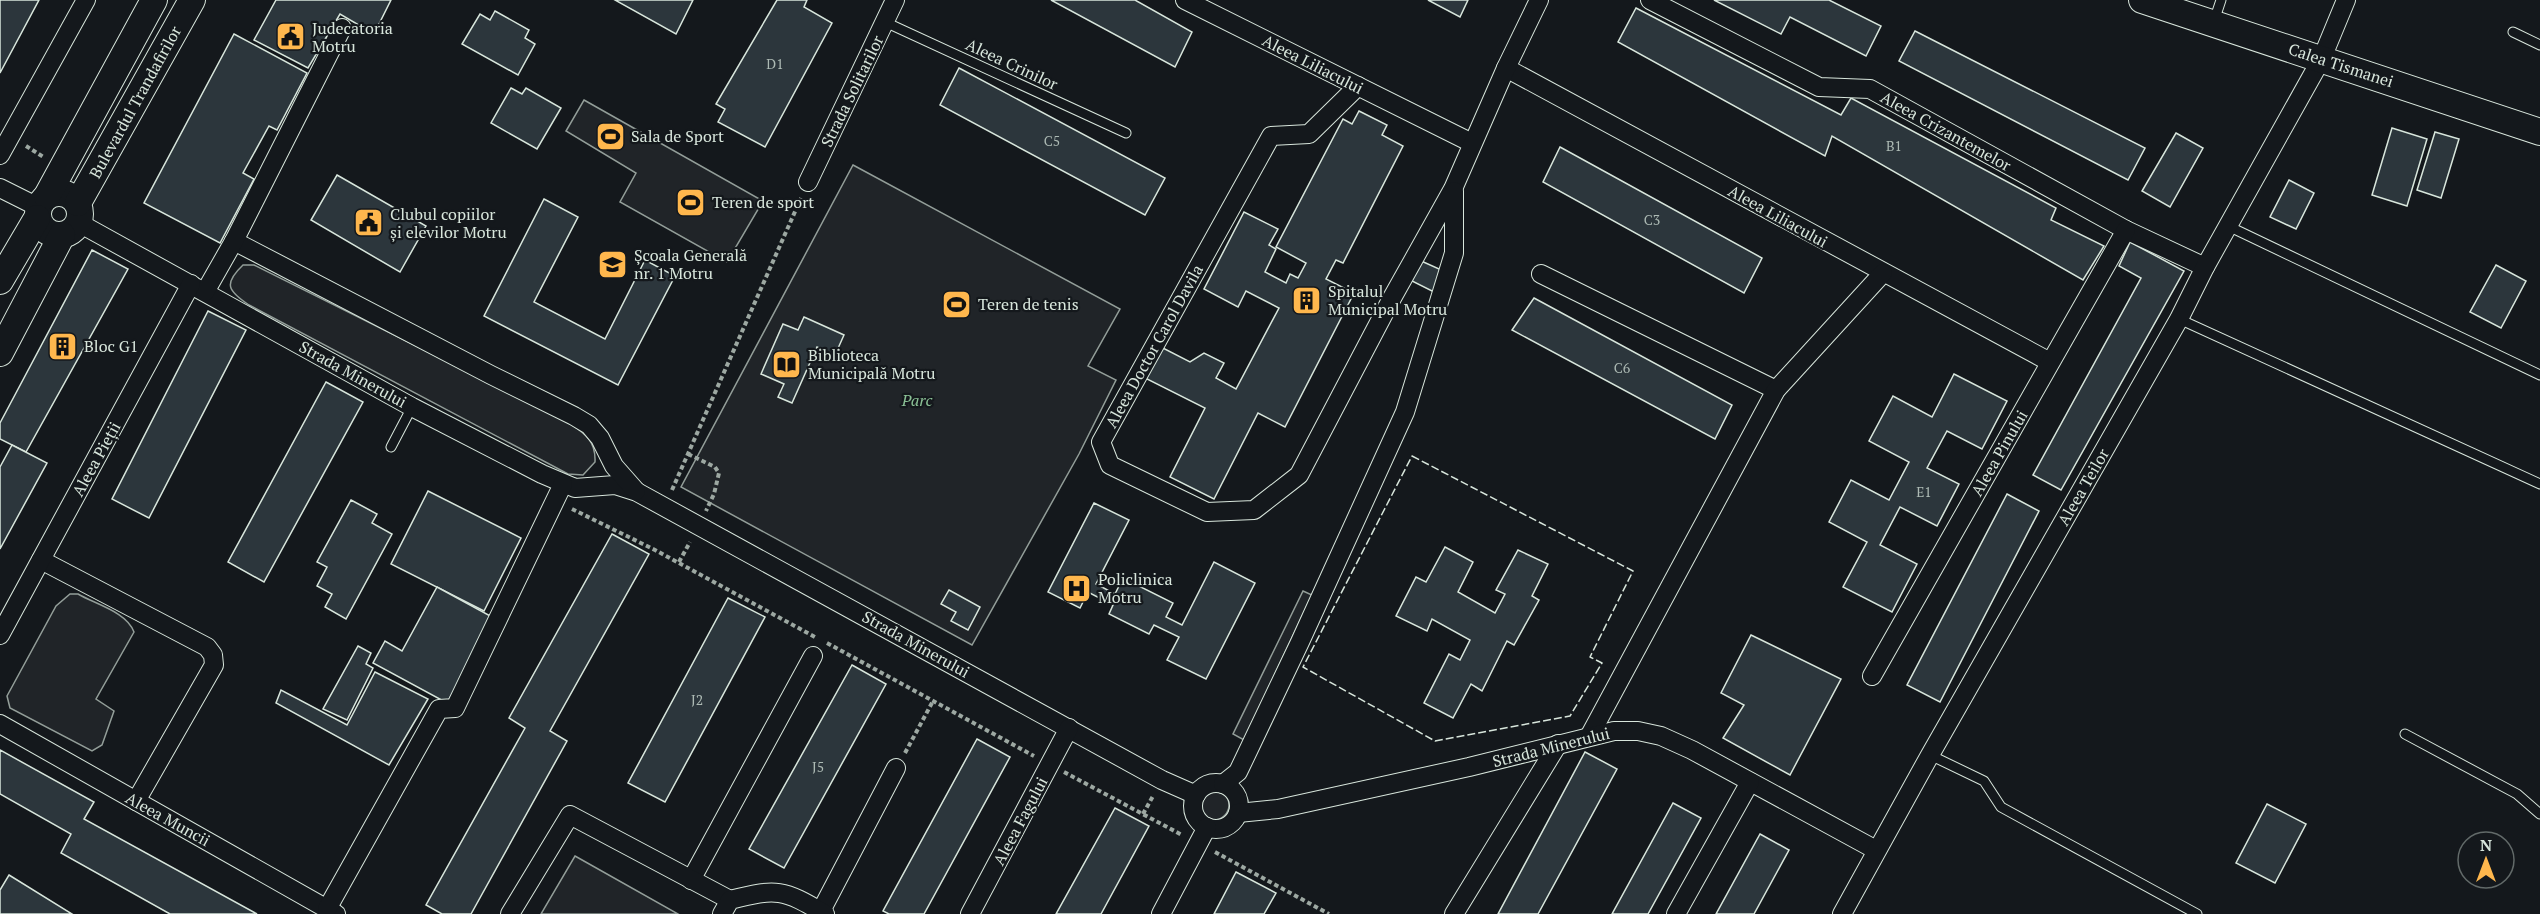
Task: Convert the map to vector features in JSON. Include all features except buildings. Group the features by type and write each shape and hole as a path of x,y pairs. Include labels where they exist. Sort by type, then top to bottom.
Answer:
{"street":[{"path":"0,154 86,0"},
{"name":"Bulevardul Trandafirilor","path":"0,281 154,0"},
{"name":"Bulevardul Trandafirilor","path":"0,353 192,0"},
{"name":"Strada Solitarilor","path":"808,182 896,0"},
{"name":"Aleea Liliacului","path":"1185,0 1472,144"},
{"name":"Aleea Doctor Carol Davila","path":"1358,86 1309,134 1271,136 1101,441 1110,465 1207,512 1254,510 1299,475 1392,298 1454,189 1506,68 1539,0"},
{"name":"Aleea Crizantemelor","path":"1650,0 1819,87 1870,90 2126,230 2205,267"},
{"name":"Calea Tismanei","path":"2142,0 2217,12 2322,58 2540,132"},
{"name":"Aleea Teilor","path":"1842,914 1930,754 2179,319 2228,225 2322,58 2346,0"},
{"name":"Aleea Pieții","path":"0,635 198,288 234,241 342,28"},
{"name":"Aleea Liliacului","path":"1506,68 2050,362"},
{"path":"0,188 41,207"},
{"name":"Aleea Doctor Carol Davila","path":"1223,784 1238,772 1405,412 1454,253 1454,189"},
{"path":"62,193 69,195 73,220 52,234 44,230 41,207 62,193"},
{"name":"Strada Minerului","path":"73,220 412,407 563,484 575,488 615,485 637,492 1162,780 1196,795"},
{"name":"Aleea Pinului","path":"1872,676 2126,230"},
{"name":"Strada Minerului","path":"234,241 589,425 600,438 614,466 637,492"},
{"path":"1590,735 1776,390 1883,273"},
{"path":"1541,274 1776,390"},
{"path":"332,911 439,710 455,708 563,484"},
{"path":"41,560 207,647 213,656 214,665 136,801"},
{"path":"691,880 813,656"},
{"name":"Aleea Muncii","path":"0,723 332,911"},
{"name":"Aleea Fagului","path":"970,914 1069,728"},
{"name":"Strada Minerului","path":"1238,813 1278,809 1468,766 1590,735 1614,731 1638,731 1660,736 1692,750 1876,850"},
{"path":"1454,914 1558,744"},
{"path":"510,914 570,815 691,880 726,907 770,891 790,894 823,913 896,768"},
{"path":"1676,914 1750,782"},
{"path":"1211,784 1223,784 1232,789 1238,797 1238,813 1230,824 1222,828 1207,827 1199,822 1194,814 1193,804 1196,795 1201,789 1211,784"},
{"path":"1161,914 1207,827"}],"lane":[{"name":"Aleea Crinilor","path":"885,22 1126,133"},
{"path":"2513,32 2540,45"},
{"path":"2228,225 2540,375"},
{"path":"2179,319 2540,484"},
{"path":"391,447 412,407"},
{"path":"2405,734 2517,794 2540,814"},
{"path":"1930,754 1984,781 2001,807 2197,914"}],"path":[{"path":"665,507 808,182"},
{"path":"679,562 714,494 719,473 715,467 688,454"},
{"path":"555,501 679,562 1329,914"},
{"path":"896,768 933,701"}],"green space":[{"name":"Teren de sport","path":"584,100 763,201 727,262 620,202 636,173 566,131"},
{"name":"Parc","path":"853,165 1120,309 1088,366 1116,380 1079,454 972,645 681,487"},
{"path":"243,265 254,265 566,421 588,437 595,454 595,462 583,475 568,474 249,305 236,296 231,287 233,277"},
{"path":"1303,591 1312,595 1244,740 1233,734"},
{"path":"70,594 78,594 110,609 125,619 134,632 96,699 114,711 102,745 92,751 10,708 7,696 56,606"},
{"path":"1214,790 1220,791 1228,799 1228,811 1220,819 1214,820 1208,819 1200,811 1199,805 1200,799 1208,791"},
{"path":"575,856 678,914 541,914"}],"fence":[{"path":"1412,456 1633,571 1590,657 1602,663 1570,716 1435,741 1303,667 1412,456"}],"place":[{"name":"Judecatoria Motru","path":"291,37"},
{"name":"Sala de Sport","path":"610,136"},
{"name":"Teren de sport","path":"691,202"},
{"name":"Clubul copiilor și elevilor Motru","path":"369,223"},
{"name":"Școala Generală nr. 1 Motru","path":"613,264"},
{"name":"Spitalul Municipal Motru","path":"1307,300"},
{"name":"Teren de tenis","path":"957,304"},
{"name":"Bloc G1","path":"63,346"},
{"name":"Biblioteca Municipală Motru","path":"787,364"},
{"name":"Policlinica Motru","path":"1077,588"}]}
